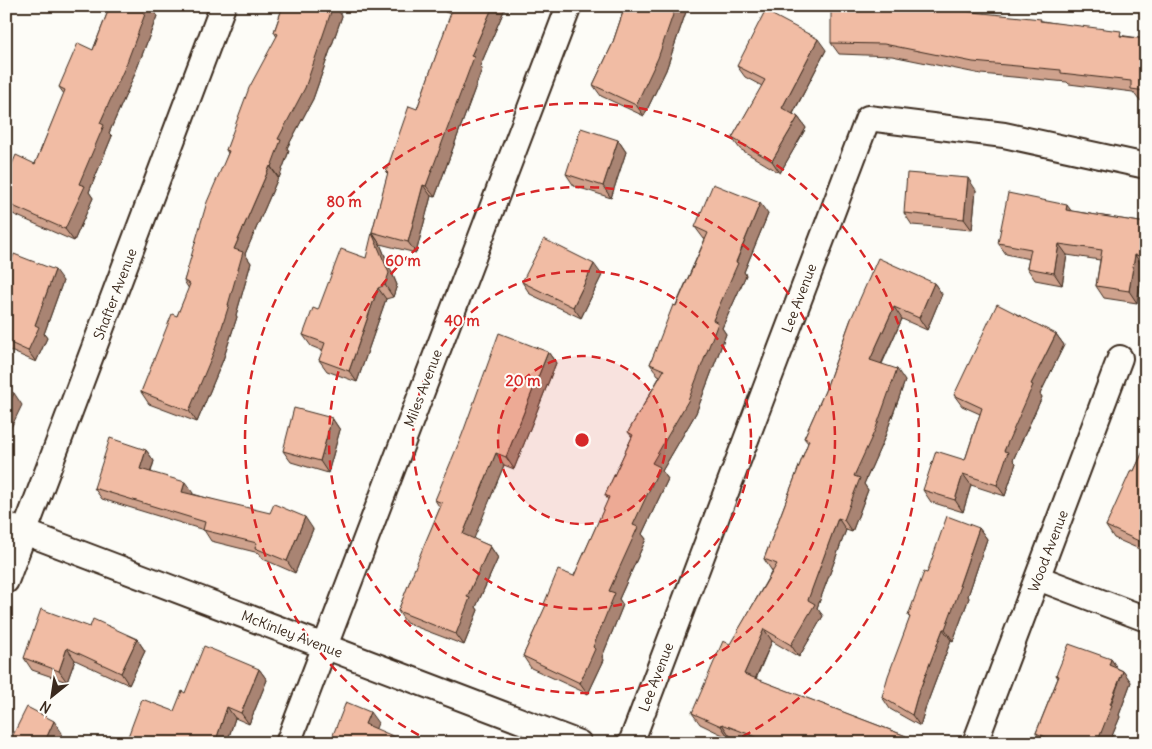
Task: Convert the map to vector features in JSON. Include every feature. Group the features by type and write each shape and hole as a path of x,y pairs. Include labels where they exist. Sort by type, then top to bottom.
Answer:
{"street":[{"name":"Shafter Avenue","path":"6,581 16,528 223,6"},
{"name":"Miles Avenue","path":"288,743 569,6"},
{"name":"Lee Avenue","path":"631,743 868,118 1004,135 1146,166"},
{"name":"Wood Avenue","path":"975,743 1120,358"},
{"name":"McKinley Avenue","path":"16,528 578,743"},
{"path":"1038,578 1146,619"}],"building":[{"path":"110,6 148,6 126,65 100,123 104,125 79,184 85,186 65,229 6,203 6,178 16,155 35,164 65,90 59,87 78,43 93,50"},
{"path":"283,6 333,6 305,88 278,139 281,140 271,167 234,249 243,252 229,305 215,349 189,411 141,392 172,314 177,316 190,284 184,281 207,202 229,151 226,150 249,88 278,34 274,32"},
{"path":"451,6 493,6 471,56 474,57 426,186 423,185 408,242 372,232 388,172 386,172 409,106 417,109 453,7"},
{"path":"625,6 676,6 658,58 636,105 593,85 612,45"},
{"path":"831,6 942,6 963,11 1041,19 1040,21 1121,31 1120,36 1146,39 1146,91 1131,89 1131,81 1061,73 1061,70 973,62 884,44 831,43"},
{"path":"765,11 818,39 782,108 798,117 772,161 732,138 765,80 737,66"},
{"path":"581,128 618,140 603,186 566,174"},
{"path":"907,173 968,178 964,219 904,213"},
{"path":"713,184 760,203 736,262 738,263 713,320 718,323 688,401 652,463 660,467 633,525 638,527 609,591 615,593 593,647 595,649 580,683 523,656 546,605 544,604 558,570 574,576 609,497 605,495 633,435 628,432 664,370 650,364 673,305 676,306 708,233 695,227"},
{"path":"1008,193 1067,205 1066,210 1146,223 1146,257 1135,255 1129,291 1096,286 1102,250 1059,244 1054,273 1027,268 1031,249 998,243"},
{"path":"372,233 389,273 385,285 378,288 349,371 319,360 325,343 303,335 313,308 318,310 341,249 366,258"},
{"path":"544,239 594,264 573,307 522,282"},
{"path":"14,254 55,270 35,325 39,327 28,351 6,341 6,302 11,291 6,289 6,275"},
{"path":"878,258 934,283 919,318 894,307 870,360 897,369 876,428 854,476 860,478 844,520 838,518 808,600 815,604 791,645 764,629 744,674 906,736 904,743 772,743 722,724 721,726 692,713 723,641 730,644 777,564 764,559 809,440 804,438 825,391 851,319"},
{"path":"997,304 1056,334 1031,384 1033,385 1004,451 1008,452 997,485 963,474 955,500 923,490 936,451 965,460 982,408 954,395"},
{"path":"499,333 548,352 506,457 496,453 463,534 490,546 467,597 470,598 456,634 398,611 442,503 435,500 462,435"},
{"path":"6,390 14,393 6,409"},
{"path":"294,408 332,418 320,461 283,451"},
{"path":"110,438 146,450 140,469 185,482 182,492 270,513 274,504 305,517 287,561 255,548 257,543 203,530 205,522 94,488"},
{"path":"1146,445 1146,537 1144,536 1141,542 1106,526 1131,470 1134,471"},
{"path":"947,516 979,528 959,586 961,586 917,697 912,715 882,697 910,617 908,616 924,572 927,573"},
{"path":"41,609 90,627 93,619 137,639 121,673 67,648 59,671 24,658"},
{"path":"1069,644 1111,659 1109,665 1123,671 1097,743 1060,743 1036,733 1059,676 1056,675"},
{"path":"204,646 259,669 241,713 227,707 216,740 213,739 212,743 108,743 112,735 126,742 142,699 174,711 182,691 185,693"},
{"path":"346,702 370,712 365,724 409,743 338,743 331,740"},
{"path":"27,707 54,721 44,743 9,743"}]}
